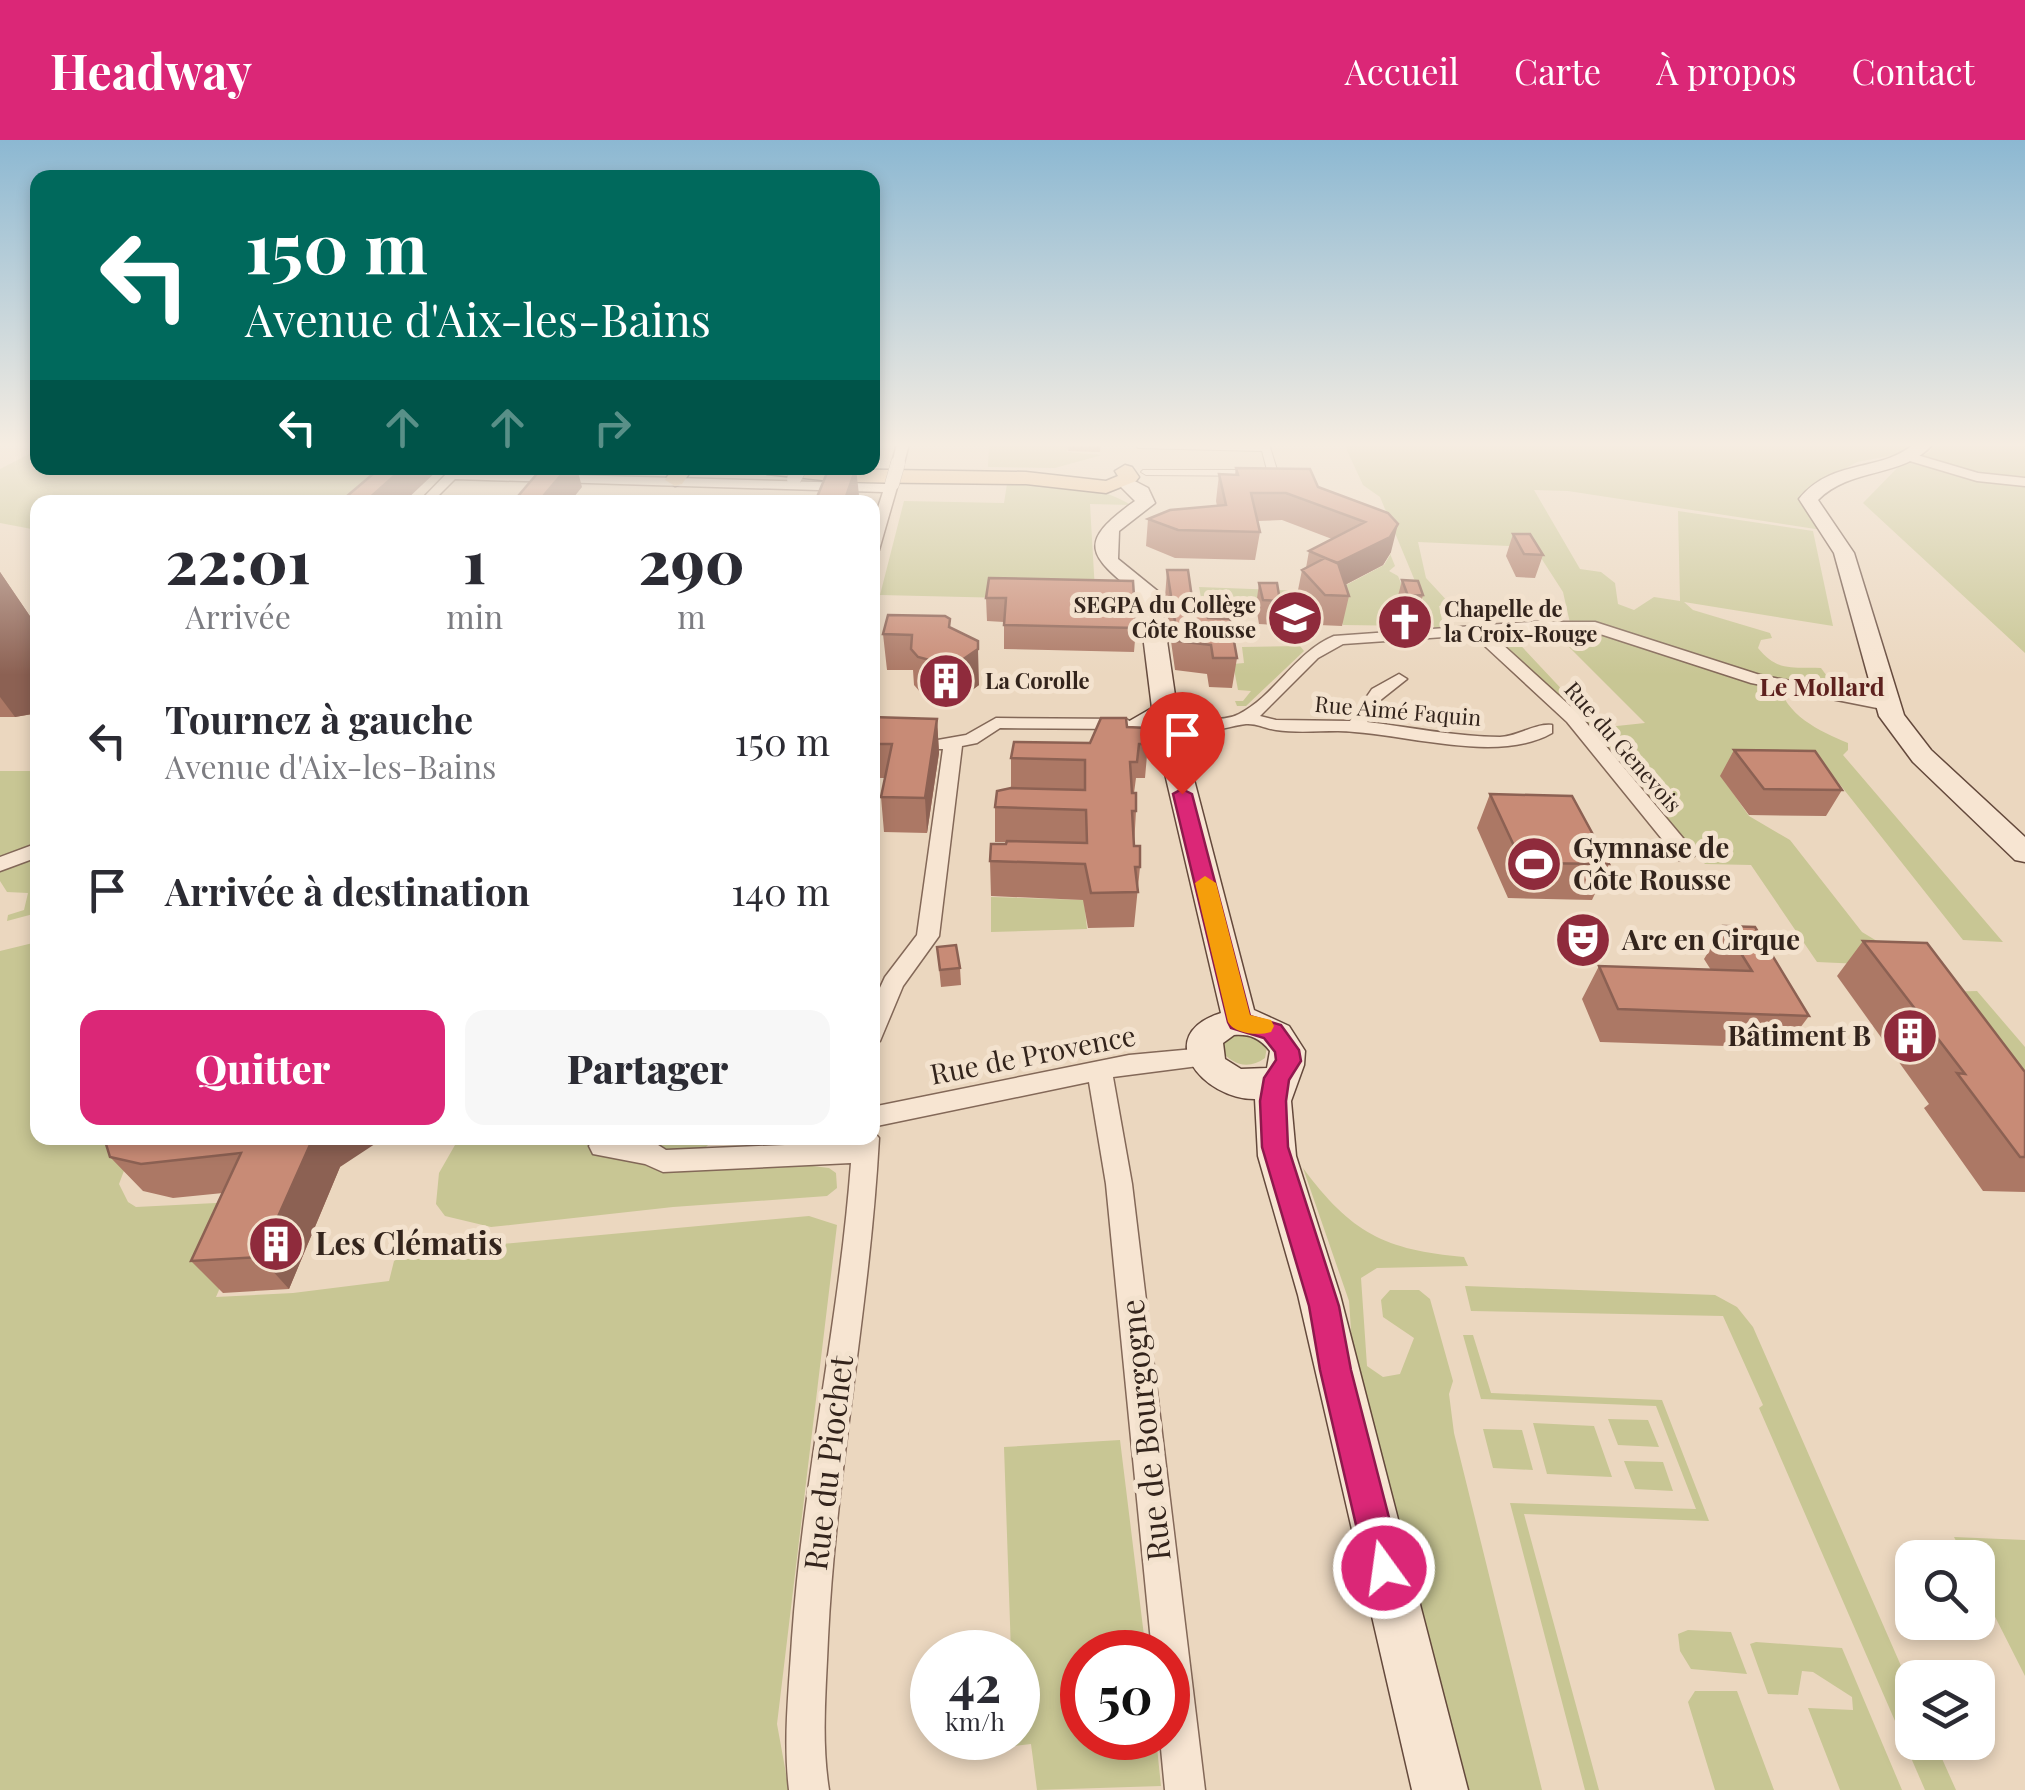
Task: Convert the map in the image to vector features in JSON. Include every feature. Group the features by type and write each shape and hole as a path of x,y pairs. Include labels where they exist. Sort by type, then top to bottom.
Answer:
{"main road":[{"path":"1121,521 1110,528 1108,561 1149,592 1174,727 1240,1022"},
{"path":"1823,521 1844,553 1888,706 1922,756 2025,852"},
{"path":"1140,728 1153,740 1174,727"},
{"path":"1277,1078 1266,1084 1238,1084 1213,1070 1205,1057 1205,1039 1212,1031 1240,1022 1261,1025 1282,1040 1288,1061 1277,1078 1273,1101 1275,1147 1324,1306 1335,1370 1440,1790"},
{"path":"1238,1084 1246,1105 1275,1147"}],"street":[{"path":"1174,727 1221,725 1246,718 1316,652 1333,642 1478,631 1595,628 1757,679 1888,706"},
{"name":"Rue du Genevois","path":"1478,631 1574,718 1686,855"},
{"path":"1357,726 1360,712 1388,683 1398,679"},
{"name":"Rue Aimé Faquin","path":"1246,718 1276,725 1357,726 1500,742 1532,738 1546,729"},
{"path":"912,744 953,744 985,730 1140,728"},
{"path":"880,1015 893,982 928,936 953,744"},
{"path":"0,864 30,852"},
{"name":"Rue de Provence","path":"880,1115 1130,1064 1205,1057"},
{"name":"Rue de Bourgogne","path":"1100,1072 1120,1184 1185,1790"},
{"path":"602,1146 640,1146 663,1161 853,1145"},
{"name":"Rue du Piochet","path":"808,1790 804,1755 814,1554 859,1244 865,1145"}],"shaded area":[{"path":"30,521 30,529 0,523"},
{"path":"899,521 1091,521 1095,591 1126,601 880,595"},
{"path":"1390,521 1552,521 1580,569 1601,572 1615,583 1618,604 1634,610 1654,597 1680,601 1678,521 1746,521 1813,531 1833,626 1684,602 1693,610 1770,633 1772,638 1761,640 1758,648 1779,665 1821,668 1835,687 1830,691 1778,682 1788,704 1815,727 1848,743 1843,755 2003,942 1963,940 1834,777 1721,776 1749,816 1790,840 1862,932 1920,967 1941,992 1977,991 2025,1047 2025,1083 1883,965 1817,962 1751,865 1705,864 1588,724 1496,640 1497,636 1510,634 1598,728 1645,723 1554,632 1586,633 1589,628 1570,623 1563,592 1534,547 1418,542 1426,578 1451,605 1439,606 1444,629 1435,629"},
{"path":"1763,521 1821,521 1822,530"},
{"path":"1882,521 2025,521 2025,653"},
{"path":"1387,546 1395,566 1389,571 1398,576 1419,626 1343,625 1338,613 1329,607 1254,606 1249,618 1227,617 1229,630 1207,628 1199,587 1333,592 1384,565 1390,555"},
{"path":"1300,646 1304,651 1246,706 1237,706 1235,701 1243,701 1251,691 1238,690 1233,664 1244,663 1242,647"},
{"path":"0,771 30,771 30,845 0,857"},
{"path":"30,854 30,915 7,921 8,915 24,910 28,893 7,892 0,881 0,866"},
{"path":"991,897 1084,900 1087,929 991,932"},
{"path":"30,944 30,1145 142,1145 128,1160 119,1184 128,1202 136,1207 257,1201 216,1297 293,1293 389,1281 394,1261 436,1247 809,1216 837,1225 777,1724 789,1790 0,1790 0,951"},
{"path":"1228,1033 1255,1034 1267,1047 1265,1058 1247,1065 1230,1059 1221,1050"},
{"path":"455,1145 708,1145 701,1152 829,1168 836,1173 837,1188 827,1196 673,1207 491,1227 445,1216 436,1204 439,1173"},
{"path":"1303,1168 1337,1208 1372,1234 1412,1249 1464,1257 1468,1266 1377,1268 1361,1278 1367,1366 1383,1377 1400,1374 1414,1338 1383,1317 1381,1300 1390,1290 1419,1290 1430,1299 1453,1381 1449,1394 1454,1433 1542,1790 1469,1790 1354,1373 1349,1301"},
{"path":"1465,1286 1715,1295 1737,1307 1753,1327 1898,1660 1895,1660 1895,1721 1723,1316 1471,1311"},
{"path":"1463,1335 1473,1335 1491,1393 1662,1400 1709,1521 1524,1514 1599,1790 1585,1790 1510,1503 1696,1509 1656,1406 1481,1399"},
{"path":"1608,1419 1648,1420 1659,1447 1618,1445"},
{"path":"1533,1423 1594,1426 1612,1477 1547,1474"},
{"path":"1483,1429 1522,1430 1533,1470 1493,1468"},
{"path":"1120,1440 1143,1630 1060,1630 1060,1760 1158,1760 1161,1786 1037,1790 1033,1760 1040,1760 1040,1630 1010,1630 1004,1447"},
{"path":"1624,1461 1663,1462 1673,1491 1635,1489"},
{"path":"1954,1537 2025,1540 2025,1676 1995,1617 1995,1540"},
{"path":"1688,1630 1731,1632 1747,1674 1691,1669 1680,1651 1678,1634"},
{"path":"1750,1644 1842,1648 1902,1790 1840,1790 1808,1708 1853,1710 1852,1697 1813,1672 1802,1671 1798,1695 1768,1694"},
{"path":"1695,1691 1737,1691 1774,1790 1715,1790 1688,1702"},
{"path":"1912,1760 1943,1760 1956,1790 1925,1790"}],"building":[{"path":"1153,521 1257,521 1260,532 1178,530"},
{"path":"1365,522 1398,524 1390,537 1337,563 1309,551"},
{"path":"1513,534 1530,534 1543,555 1524,554"},
{"path":"1325,558 1338,563 1349,596 1325,595 1302,570"},
{"path":"1167,570 1188,570 1194,612 1208,618 1230,619 1237,658 1213,658 1211,645 1178,641"},
{"path":"989,578 1133,581 1136,628 1004,625 1006,598 986,598"},
{"path":"1402,580 1418,581 1423,595 1408,596"},
{"path":"1259,583 1277,583 1280,601 1263,600"},
{"path":"888,615 945,616 950,619 949,627 978,641 978,649 962,660 937,662 918,657 911,649 912,635 883,634"},
{"path":"880,717 937,719 925,798 881,797 892,744 880,744"},
{"path":"1101,718 1126,718 1127,727 1148,728 1148,744 1139,744 1137,762 1130,762 1132,793 1136,793 1136,811 1132,811 1134,846 1140,846 1140,867 1135,867 1138,892 1091,893 1085,864 990,861 991,844 1007,841 1087,843 1086,810 995,807 997,791 1011,788 1085,790 1085,760 1011,758 1014,742 1090,743"},
{"path":"1734,750 1815,751 1842,790 1764,789"},
{"path":"1490,794 1572,796 1609,864 1522,863"},
{"path":"1724,926 1755,927 1809,1016 1618,1009 1599,966 1752,971"},
{"path":"1863,941 1927,943 2025,1072 2025,1157 2020,1157 1957,1073 1965,1074"},
{"path":"956,945 960,968 940,970 937,947"},
{"path":"106,1145 310,1145 260,1257 191,1261 241,1153 141,1164 110,1157"}],"slow traffic":[{"path":"1205,883 1240,1022 1262,1026"}],"place":[{"name":"SEGPA du Collège Côte Rousse","path":"1295,618"},
{"name":"Chapelle de la Croix-Rouge","path":"1405,622"},
{"name":"La Corolle","path":"946,681"},
{"name":"Gymnase de Côte Rousse","path":"1534,864"},
{"name":"Arc en Cirque","path":"1583,940"},
{"name":"Bâtiment B","path":"1910,1036"},
{"name":"Les Clématis","path":"276,1244"}],"district":[{"name":"Le Mollard","path":"1822,687"}],"route":[{"path":"1182,794 1240,1022 1261,1025 1273,1032 1287,1050 1288,1061 1277,1078 1273,1101 1275,1147 1324,1306 1335,1370 1384,1568"}]}
